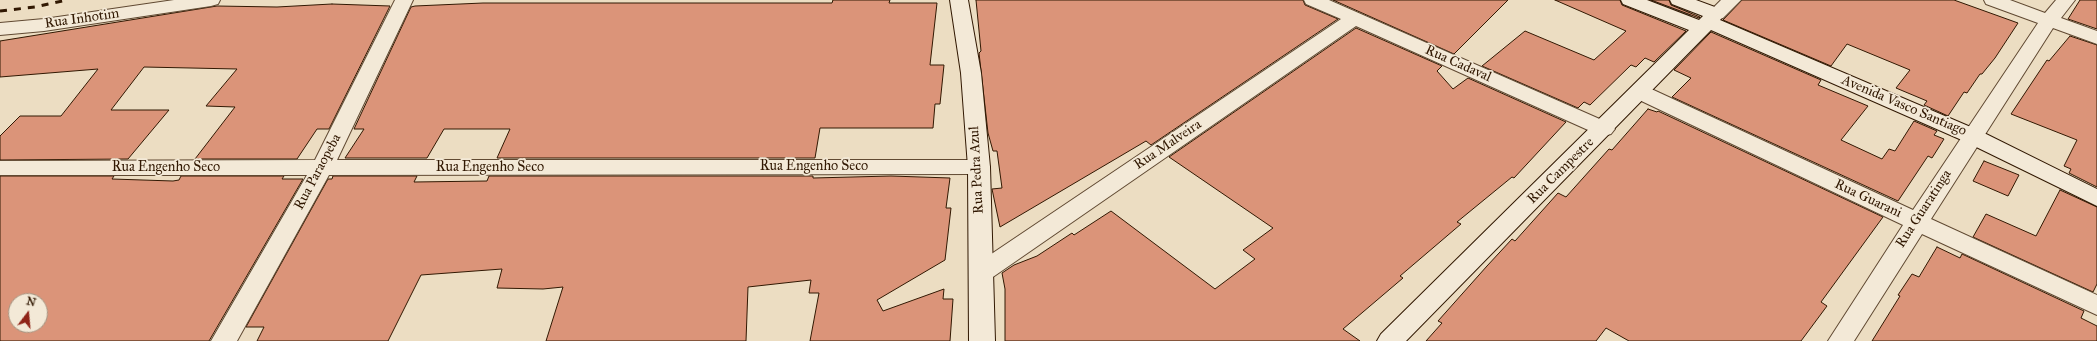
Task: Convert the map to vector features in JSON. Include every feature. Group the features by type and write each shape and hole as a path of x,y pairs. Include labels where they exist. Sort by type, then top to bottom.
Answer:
{"street":[{"name":"Rua Inhotim","path":"0,29 44,25 211,0"},
{"name":"Rua Paraopeba","path":"224,341 322,168 404,0"},
{"name":"Rua Pedra Azul","path":"959,0 971,73 979,167 982,341"},
{"name":"Rua Cadaval","path":"1313,0 1604,129"},
{"name":"Avenida Vasco Santiago","path":"1630,0 1708,21 1972,136 2097,198"},
{"name":"Avenida Vasco Santiago","path":"1679,0 1708,21"},
{"name":"Rua Campestre","path":"1390,341 1604,129 1708,21 1732,0"},
{"path":"1994,0 2097,38"},
{"name":"Rua Guaratinga","path":"1841,341 1916,221 1972,136 2049,20 2066,0"},
{"name":"Rua Malveira","path":"980,273 1355,18"},
{"name":"Rua Guarani","path":"1640,92 2097,306"},
{"name":"Rua Engenho Seco","path":"0,168 979,167"}],"building":[{"path":"833,0 890,0 889,3 937,3 930,65 944,65 940,104 935,104 933,128 820,128 815,158 497,158 510,129 444,129 427,158 345,158 364,129 354,129 411,7 483,3 832,3"},
{"path":"976,0 1303,0 1305,5 1338,19 1151,145 1146,141 1000,227 992,189 1002,188 997,151 993,151 988,133 979,53 981,51"},
{"path":"1333,0 1508,0 1454,54"},
{"path":"1555,0 1620,0 1622,5 1686,31 1654,62 1645,58 1636,67 1631,65 1590,105 1584,102 1578,108 1482,66 1525,31 1594,60 1626,31"},
{"path":"1651,0 1669,0 1671,5 1700,17 1699,18"},
{"path":"1742,0 1954,0 2018,23 1995,58 1982,74 1980,74 1967,93 1964,92 1948,116 1924,105 1927,101 1896,88 1910,70 1847,44 1831,66 1723,20"},
{"path":"2080,0 2097,0 2097,29 2068,19"},
{"path":"332,4 390,6 329,129 317,129 297,159 195,159 235,107 206,106 237,69 144,67 111,110 169,110 128,159 0,160 0,136 20,116 61,116 98,69 0,77 0,41 217,6 277,7"},
{"path":"1356,28 1442,66 1437,71 1453,89 1468,78 1566,122 1514,178 1512,177 1457,222 1461,224 1400,276 1403,278 1343,329 1360,341 1005,341 1005,289 1002,273 1014,265 1037,256 1072,233 1074,235 1111,211 1215,289 1255,259 1243,250 1273,228 1169,157"},
{"path":"1711,32 1821,80 1818,85 1868,106 1841,140 1882,159 1889,149 1895,151 1914,121 1937,131 1934,135 1944,139 1932,158 1928,156 1898,201 1672,97 1691,78 1674,70"},
{"path":"2070,36 2097,45 2097,187 2069,173 2071,169 2064,166 2077,140 2011,114 2047,60 2049,61"},
{"path":"1648,109 1658,111 1883,217 1821,302 1827,306 1801,341 1629,341 1606,328 1596,341 1426,341 1442,323 1438,321 1512,239 1515,241 1558,193 1566,197 1609,149 1612,150"},
{"path":"1984,161 2019,175 2008,196 1973,181"},
{"path":"0,176 114,176 112,179 173,181 179,180 181,176 284,176 282,179 303,179 209,341 0,341"},
{"path":"333,176 417,176 414,182 487,181 489,176 813,176 813,178 891,176 950,178 946,208 951,208 945,260 877,300 883,311 944,289 943,299 953,299 950,341 810,341 819,293 809,293 811,280 748,287 746,341 546,341 563,287 543,289 497,288 502,269 421,275 388,341 257,341 264,327 246,327 328,179 332,179"},
{"path":"2060,190 2097,207 2097,284 2093,292 1973,237 1986,214 2036,236"},
{"path":"1937,247 1960,258 1962,254 2084,311 2081,318 2097,326 2097,341 1872,341 1900,296 1898,295 1912,274 1919,277"}],"waterway":[{"path":"1649,0 1687,15"}],"railway":[{"path":"0,11 35,7 67,0"}]}
